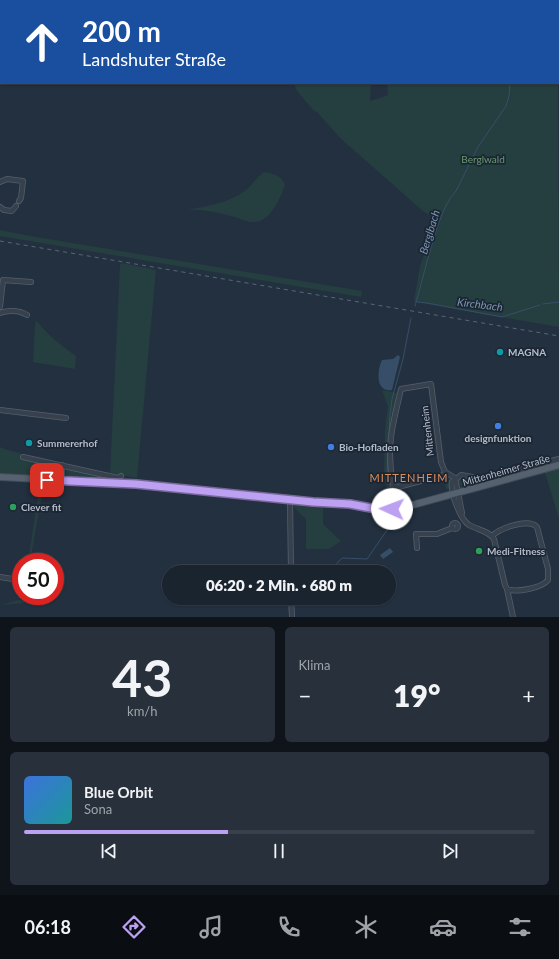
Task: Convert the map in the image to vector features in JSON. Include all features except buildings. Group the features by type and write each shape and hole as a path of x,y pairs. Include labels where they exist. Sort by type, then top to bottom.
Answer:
{"main road":[{"name":"Mittenheimer Straße","path":"456,494 559,465"},
{"path":"0,477 136,484 290,500 350,504 361,507 395,509 456,494"}],"street":[{"path":"0,182 7,179 23,181 21,198 12,211 8,211 0,207"},
{"path":"27,315 23,312 8,311 0,313 3,280 31,282"},
{"path":"424,382 431,384"},
{"path":"431,384 401,389 391,438 391,476 393,485 398,487 447,474 455,478"},
{"name":"Mittenheim","path":"431,384 441,462 447,474"},
{"path":"0,410 66,418"},
{"path":"23,457 118,478 122,476"},
{"name":"Mittenheimer Straße","path":"456,494 455,478 463,475 483,479 559,459"},
{"path":"62,465 62,481"},
{"path":"456,494 462,518 468,525 492,536 494,540 505,585 508,589 514,617"},
{"path":"290,500 291,565"},
{"path":"416,548 416,534 437,534 452,528 457,529 457,523 462,518"},
{"path":"492,536 498,530 526,523 533,523 537,527 548,569 548,580 544,585 518,591 511,591 508,589"},
{"path":"0,577 12,579"},
{"path":"291,605 292,617"}],"green space":[{"name":"Berglwald","path":"294,84 371,84 370,101 388,95 387,84 558,84 559,327 415,302 414,300 420,266 437,219 424,212 340,138 317,112 314,111 297,91"},
{"path":"264,172 274,174 279,177 285,185 274,208 265,218 260,221 249,222 214,212 187,210 233,198 246,190"},
{"path":"0,230 362,291 361,297 0,236"},
{"path":"122,263 156,270 137,478 110,473 120,264"},
{"path":"37,321 50,336 76,356 75,369 33,362 35,323"},
{"path":"382,390 398,393 394,410 390,479 393,489 387,491 384,475 385,428 388,407"},
{"path":"0,447 20,453 23,459 55,465 60,472 58,477 53,478 0,473"},
{"path":"559,467 559,519 545,473 469,494 469,493"},
{"path":"69,468 114,478 113,480 68,478 65,474 66,470"},
{"path":"446,476 450,480 450,488 447,489 444,477"},
{"path":"463,478 482,481 460,486 458,482"},
{"path":"40,483 44,483 32,553 29,553"},
{"path":"294,502 323,505 323,524 341,541 329,549 306,549 306,519 293,507"},
{"path":"12,602 12,604 0,605"}],"water":[{"path":"398,355 400,357 392,390 386,390 380,384 379,380 378,375 380,364 382,360 393,359"},
{"path":"390,548 393,552 383,559 380,555"}],"waterway":[{"name":"Berglbach","path":"415,306 432,244 444,209 456,191 478,147 506,106 510,84"},
{"name":"Kirchbach","path":"417,302 502,317 540,305"},
{"name":"Kirchbach","path":"543,304 559,302"},
{"name":"Berglbach","path":"394,504 387,471 390,415 392,399 403,359 411,318"},
{"name":"Berglbach","path":"336,565 342,558 367,559 394,520 394,512"}],"railway":[{"path":"0,241 559,336"}],"place":[{"name":"MAGNA","path":"500,352"},
{"name":"designfunktion","path":"498,426"},
{"name":"Summererhof","path":"29,443"},
{"name":"Bio-Hofladen","path":"331,447"},
{"name":"Clever fit","path":"13,507"},
{"name":"Medi-Fitness","path":"479,551"}],"district":[{"name":"MITTENHEIM","path":"409,477"}],"route":[{"path":"47,480 136,484 313,502 350,504 376,509 392,509"}]}
